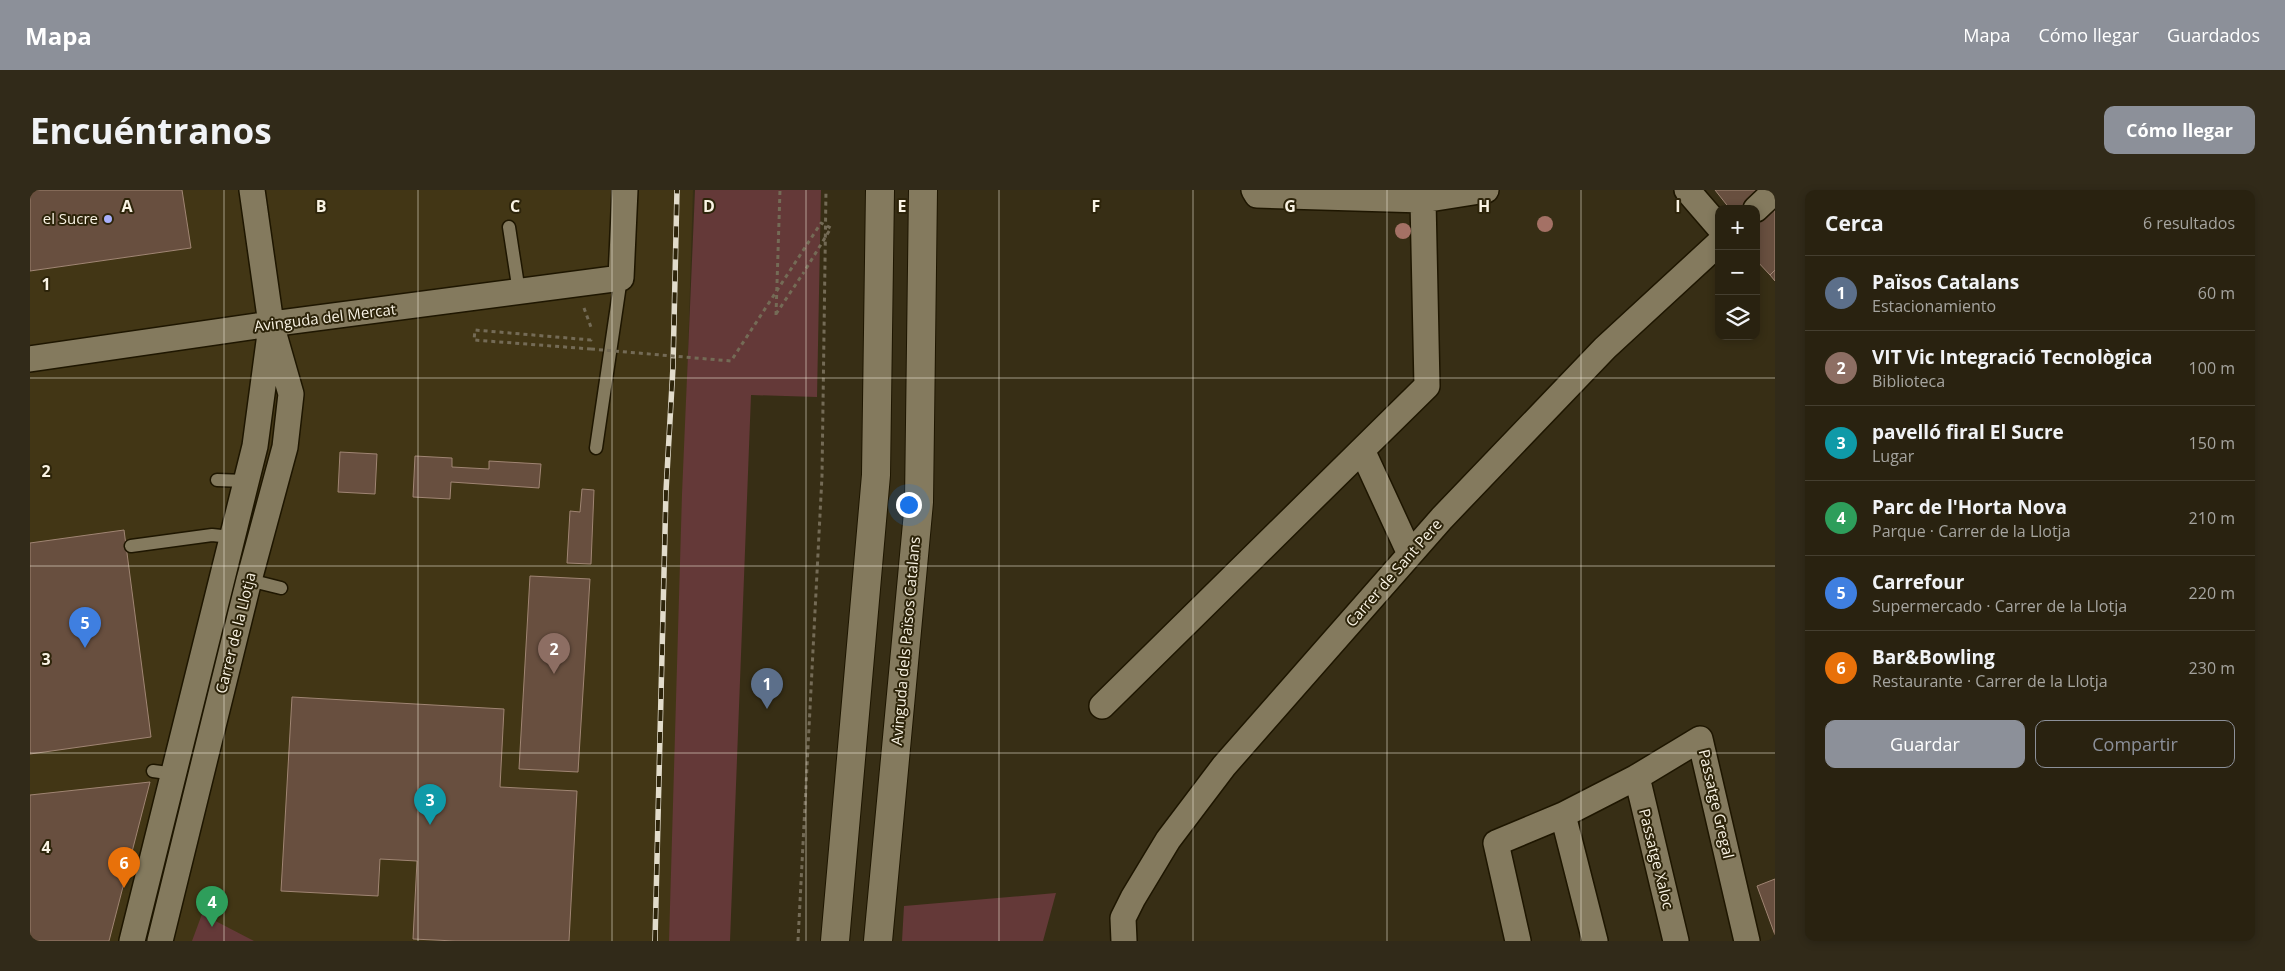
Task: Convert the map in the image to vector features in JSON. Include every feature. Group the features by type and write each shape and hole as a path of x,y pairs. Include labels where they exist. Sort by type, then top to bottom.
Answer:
{"street":[{"name":"Carrer de la Llotja","path":"160,941 249,580 284,447 291,394 271,324 252,190"},
{"path":"621,278 625,190"},
{"path":"835,941 876,475 880,190"},
{"name":"Avinguda dels Països Catalans","path":"878,941 919,502 923,190"},
{"path":"1254,190 1257,195 1296,198 1423,200 1486,190"},
{"path":"1687,190 1715,222"},
{"path":"1760,205 1775,191"},
{"path":"1102,706 1427,386 1423,200"},
{"name":"Carrer de Sant Pere","path":"1124,941 1123,918 1133,898 1168,840 1224,766 1442,518 1605,348 1715,247"},
{"name":"Avinguda del Mercat","path":"30,359 271,324 621,278"},
{"name":"Carrer de la Llotja","path":"132,941 164,773 232,537 255,446 271,324"},
{"path":"1362,450 1410,554"},
{"name":"Passatge Gregal","path":"1637,777 1700,739 1747,941"},
{"path":"1518,941 1496,843 1563,814 1637,777"},
{"name":"Passatge Xaloc","path":"1637,777 1676,941"},
{"path":"1563,814 1594,941"}],"lane":[{"path":"509,227 519,292"},
{"path":"596,448 621,278"},
{"path":"217,480 246,481"},
{"path":"132,546 212,535 232,537"},
{"path":"249,580 281,588"}],"path":[{"path":"582,303 592,328 591,340 475,330 474,340 731,361 821,223 831,228 776,315 780,190"},
{"path":"798,941 822,476 826,190"}],"shaded area":[{"path":"30,190 693,190 670,941 30,941"},
{"path":"695,190 821,190 817,397 751,395 730,941 669,941 682,494"},
{"path":"1056,893 1043,941 902,941 904,906"},
{"path":"202,914 254,941 192,941"}],"building":[{"name":"el Sucre","path":"30,190 182,190 191,248 30,271"},
{"path":"1715,190 1765,190 1749,205 1727,205"},
{"path":"1775,203 1775,270 1770,275 1760,264 1760,216"},
{"path":"1775,270 1775,281 1770,275"},
{"path":"340,452 377,454 375,494 338,492"},
{"path":"415,456 452,458 452,467 489,469 489,461 541,464 539,488 451,482 450,499 413,497"},
{"path":"582,489 594,490 591,564 567,563 570,511 580,512"},
{"path":"124,530 151,737 30,754 30,543"},
{"path":"530,576 590,579 578,772 519,769"},
{"path":"292,697 504,709 500,787 577,791 569,941 413,939 417,861 380,859 378,896 281,891"},
{"path":"150,782 109,941 30,941 30,795"},
{"path":"1775,879 1775,935 1757,886"}],"railway":[{"path":"655,941 666,491 673,367 677,190"}],"place":[{"name":"el Sucre","path":"108,219"},
{"name":"Carrefour","path":"85,648"},
{"name":"VIT Vic Integració Tecnològica","path":"554,674"},
{"name":"Països Catalans","path":"767,709"},
{"name":"pavelló firal El Sucre","path":"430,825"},
{"name":"Bar&Bowling","path":"124,888"},
{"name":"Parc de l'Horta Nova","path":"212,927"}]}
